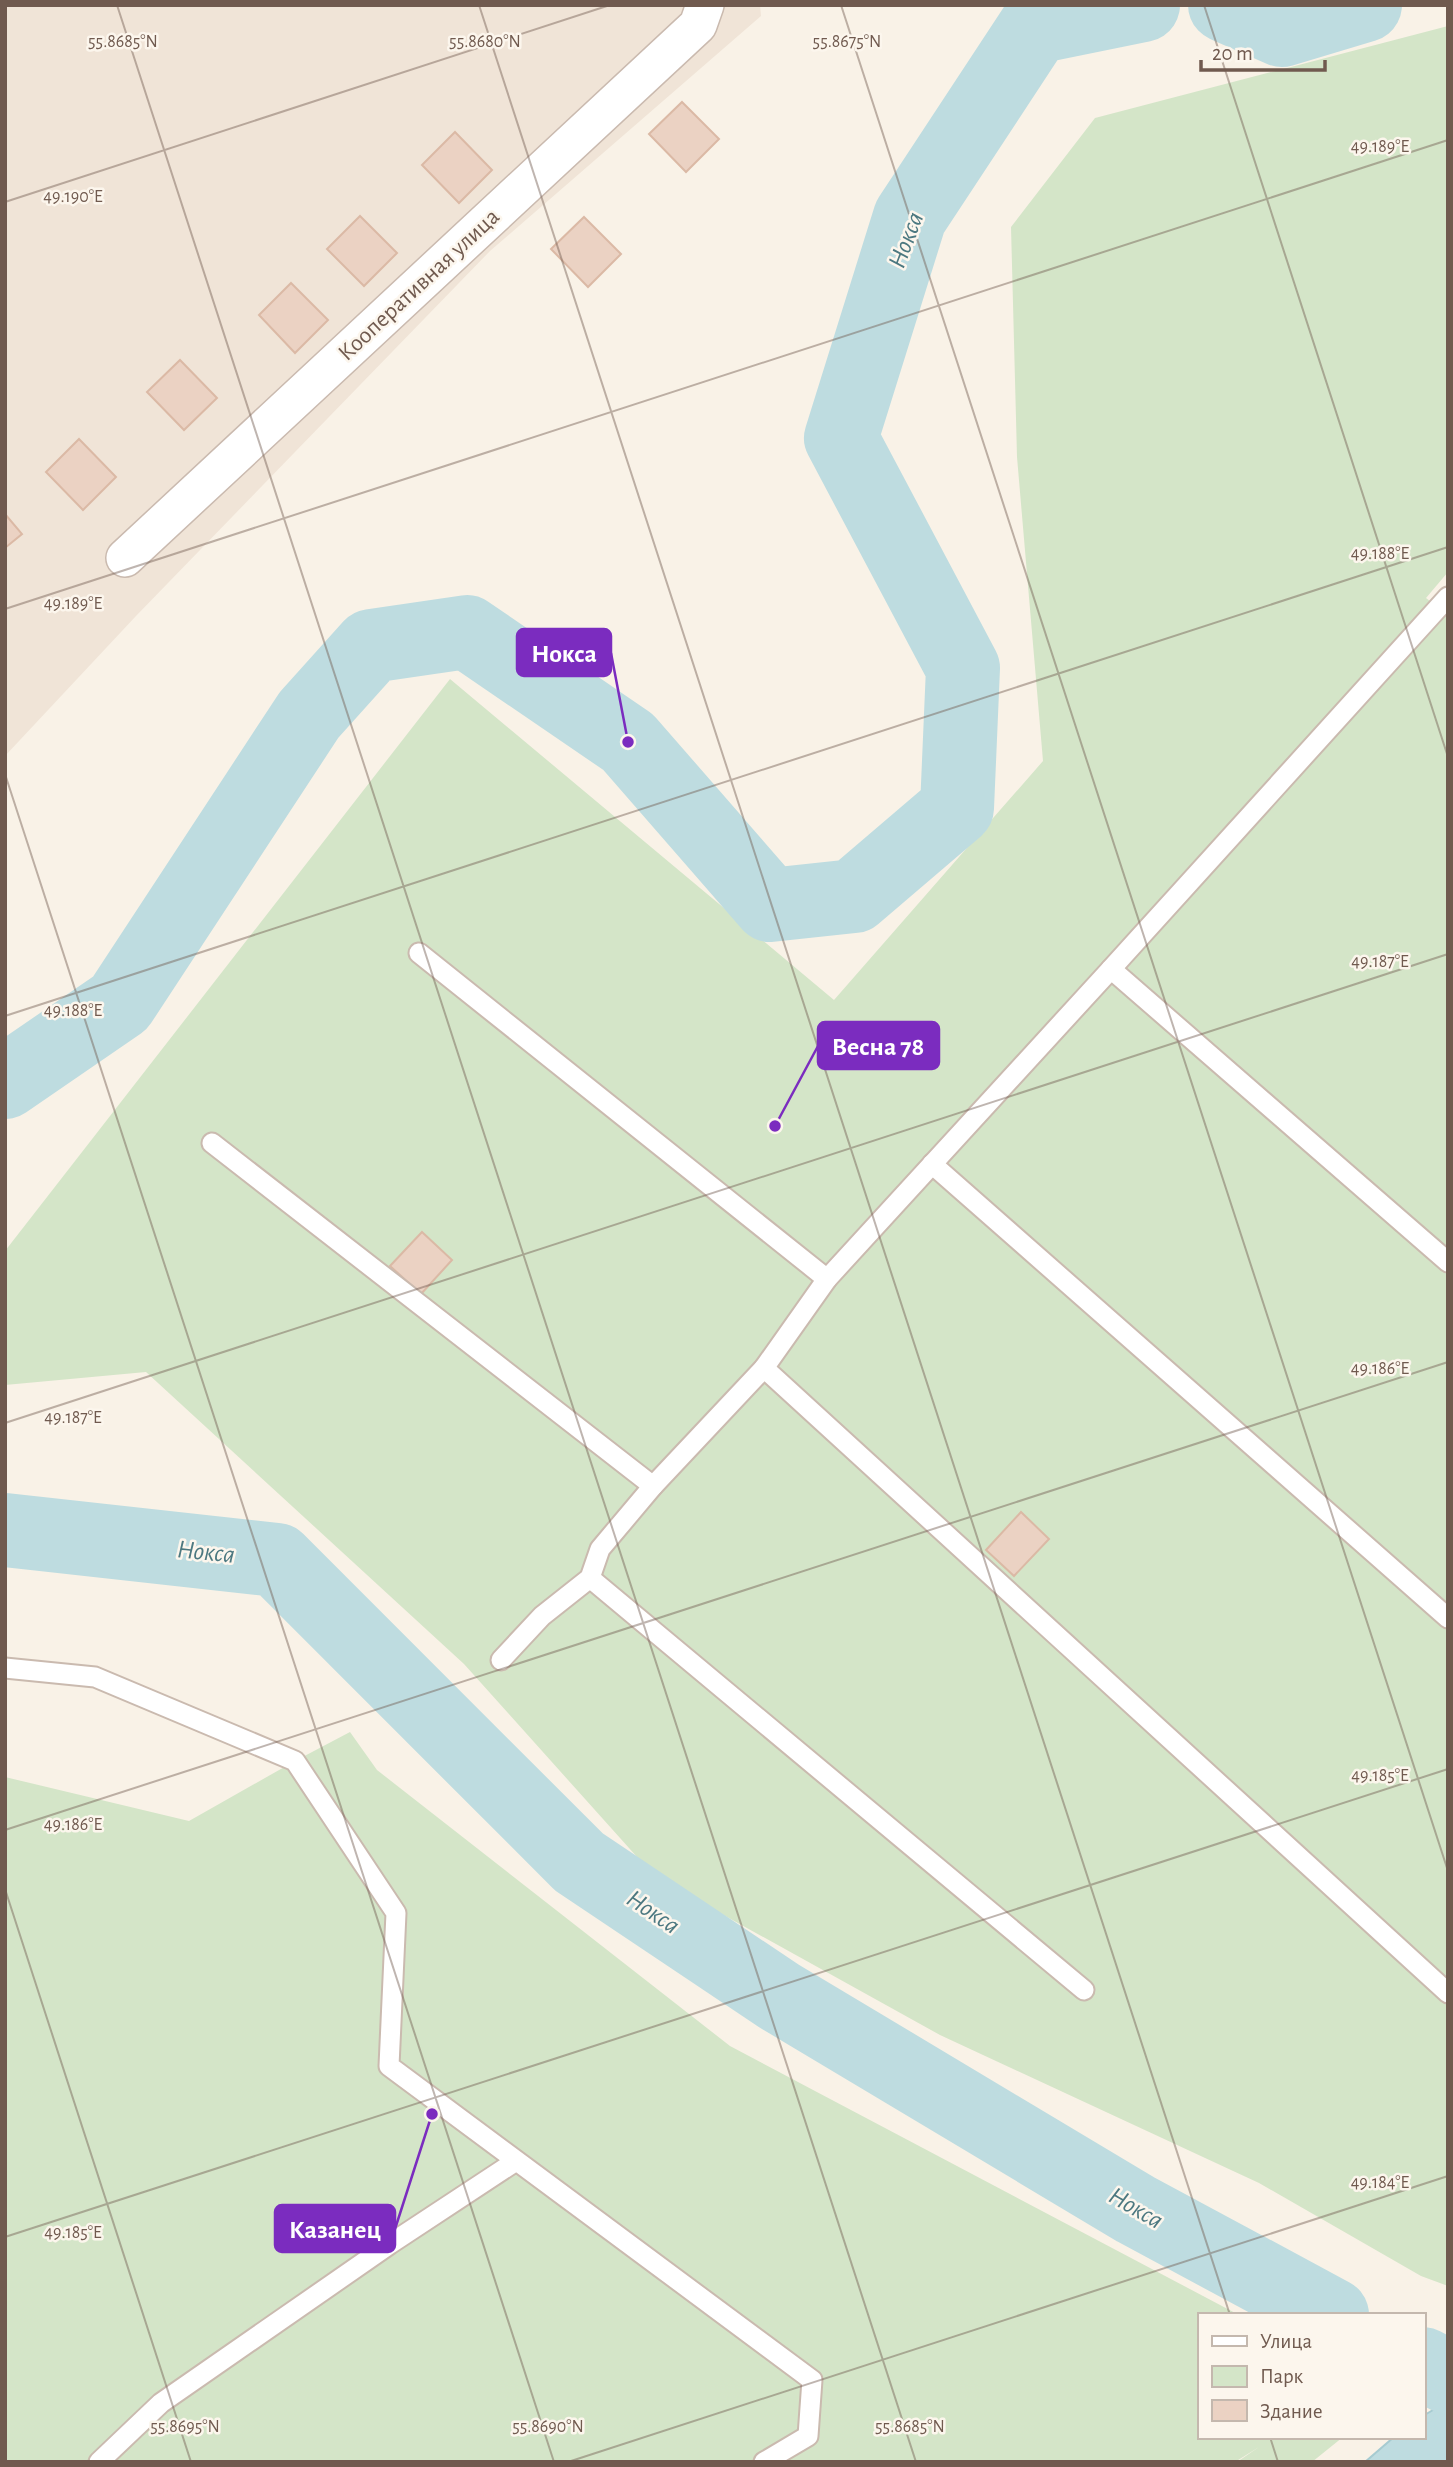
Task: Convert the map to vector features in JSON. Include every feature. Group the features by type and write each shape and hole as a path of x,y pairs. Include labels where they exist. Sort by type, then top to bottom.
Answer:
{"street":[{"name":"Кооперативная улица","path":"125,558 698,25 705,5"}],"lane":[{"path":"501,1660 542,1616 590,1578 600,1549 653,1486 764,1368 827,1279 1448,597"},
{"path":"419,953 827,1279"},
{"path":"1111,969 1448,1262"},
{"path":"212,1143 653,1486"},
{"path":"932,1164 1448,1618"},
{"path":"764,1368 1448,1993"},
{"path":"590,1578 1084,1990"},
{"path":"5,1668 95,1676 295,1761 396,1913 389,2066 812,2380 808,2436 764,2462"},
{"path":"99,2462 161,2403 390,2244 516,2161"}],"shaded area":[{"path":"5,5 760,5 761,16 490,251 136,616 5,756"}],"green space":[{"path":"1448,26 1448,572 1426,598 1448,615 1448,2286 1421,2276 1259,2183 940,2035 655,1877 464,1664 146,1372 5,1385 5,1251 450,679 834,1000 1043,761 1017,457 1011,227 1095,118"},
{"path":"350,1732 377,1770 730,2046 1235,2313 1198,2313 1198,2439 1341,2439 1312,2462 1237,2462 1259,2447 1235,2462 5,2462 5,1777 189,1821"}],"water":[{"path":"1448,2401 1448,2462 1365,2462 1392,2439 1425,2439 1425,2415"}],"building":[{"path":"682,102 719,139 686,172 649,134"},
{"path":"455,132 492,170 459,203 422,165"},
{"path":"360,216 397,253 364,286 327,249"},
{"path":"584,217 621,254 588,287 551,249"},
{"path":"291,283 328,320 295,353 259,315"},
{"path":"180,360 217,398 184,430 147,392"},
{"path":"79,439 116,477 83,510 46,472"},
{"path":"5,514 22,534 5,548"},
{"path":"422,1232 452,1260 421,1294 390,1266"},
{"path":"1021,1512 1049,1539 1014,1576 986,1550"}],"waterway":[{"name":"Нокса","path":"5,1082 120,1003 309,715 371,646 467,632 628,742 770,905 854,896 957,808 963,668 841,438 910,217 1035,27 1143,5"},
{"name":"Нокса","path":"1225,5 1282,30 1365,5"},
{"name":"Нокса","path":"5,1530 277,1560 579,1862 779,1996 1135,2209 1328,2313"},
{"name":"Нокса","path":"1425,2365 1448,2377"}],"place":[{"name":"Нокса","path":"628,742"},
{"name":"Весна 78","path":"775,1126"},
{"name":"Казанец","path":"432,2114"}]}
